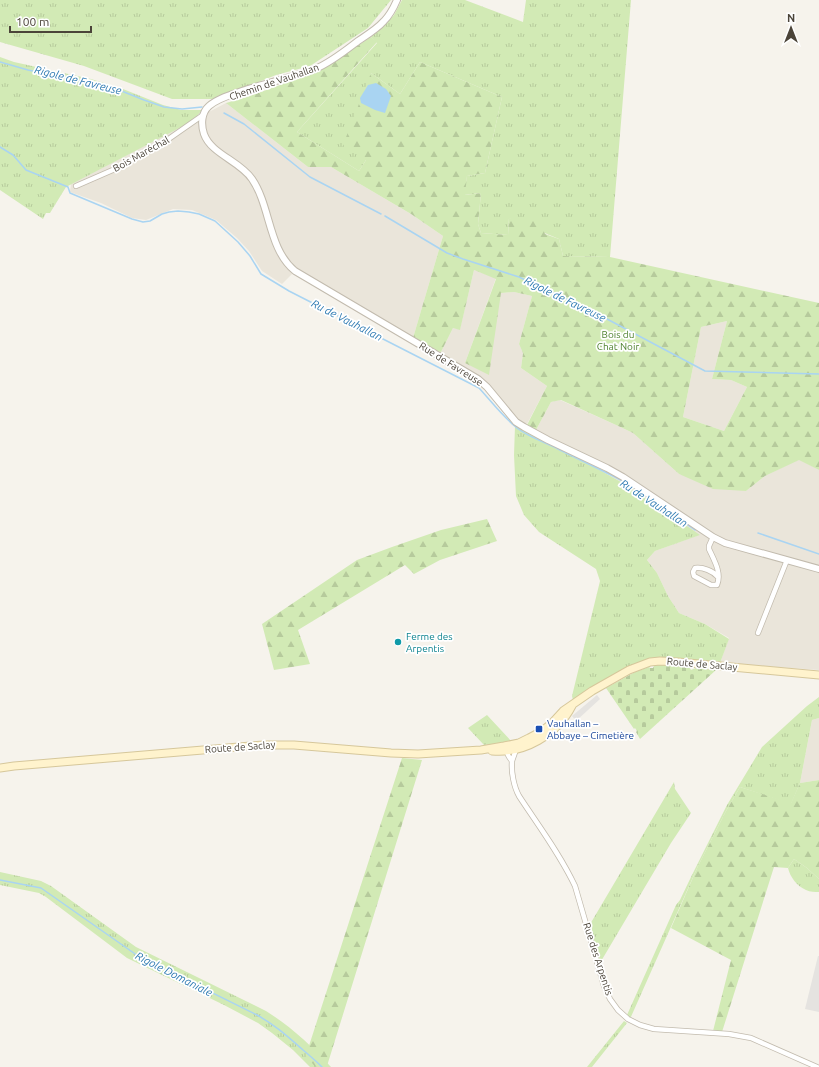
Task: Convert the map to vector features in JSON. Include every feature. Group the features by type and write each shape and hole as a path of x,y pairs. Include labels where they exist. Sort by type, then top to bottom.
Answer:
{"main road":[{"name":"Route de Saclay","path":"0,768 275,744 403,754 480,750 511,745 529,738 542,731 563,711 592,691 628,670 650,662 678,662 819,675"},
{"name":"Route de Saclay","path":"480,750 502,752 531,744 543,738 560,723 572,706"}],"street":[{"name":"Chemin de Vauhallan","path":"204,115 209,106 220,100 259,85 311,70 330,61 384,21 397,0"},
{"name":"Bois Maréchal","path":"76,186 115,169 160,145 204,115"},
{"name":"Rue de Favreuse","path":"204,115 202,121 206,139 211,145 246,172 255,183 277,246 285,261 295,271 478,379 487,387 516,422 548,440 623,477 713,537 725,543 819,569"},
{"path":"713,537 709,549 719,574 717,585 711,585 694,576 693,572 695,568 701,567 718,577"},
{"path":"758,633 787,560"},
{"name":"Route de Saclay","path":"507,751 508,748 525,743 529,738"},
{"name":"Rue des Arpentis","path":"516,749 512,761 513,783 519,796 563,863 574,886 604,986 610,999 618,1010 628,1019 640,1025 654,1029 729,1034 751,1038 817,1067"},
{"name":"Rue des Arpentis","path":"507,751 508,756 512,761"}],"shaded area":[{"path":"226,103 308,167 331,167 411,214 443,236 413,338 441,352 453,328 460,329 474,270 496,278 465,363 501,293 514,292 532,296 519,344 523,352 521,368 547,386 527,424 536,430 551,402 560,400 633,433 679,474 746,491 765,476 799,459 819,470 819,670 720,663 729,638 705,624 679,613 668,596 657,573 647,560 655,551 699,535 630,487 571,454 515,426 517,417 496,393 296,270 282,284 262,271 249,251 237,238 216,220 192,210 173,209 146,220 132,218 101,203 70,192 71,184"},
{"path":"727,321 712,379 731,380 747,387 724,431 683,417 701,327"},
{"path":"597,695 600,699 576,721 572,716"},
{"path":"819,718 819,780 800,783 812,720"},
{"path":"819,956 819,1012 805,1009"}],"green space":[{"path":"0,0 391,0 368,28 310,66 276,75 215,99 172,99 84,66 0,42"},
{"path":"402,0 465,0 523,22 526,0 631,0 610,257 563,256 559,239 509,218 508,235 481,233 478,224 481,193 464,195 467,176 485,173 502,97 420,62 400,94 371,73 366,160 359,171 297,132 377,43 371,37 394,15"},
{"name":"Bois du Chat Noir","path":"371,37 377,42 297,132 359,171 366,160 343,145 371,73 400,94 420,62 502,97 485,173 467,176 465,195 481,193 478,224 481,233 508,235 509,218 540,221 545,234 559,239 563,256 610,257 819,303 819,470 799,460 765,476 746,491 713,489 679,474 633,433 561,400 551,402 536,430 527,425 547,386 521,368 523,353 519,344 532,296 514,292 501,293 489,375 465,363 496,279 474,270 460,330 453,328 441,352 433,350 413,338 443,236 411,214 331,167 308,167 226,103 316,72","holes":["727,321 712,379 731,380 747,387 724,431 683,417 701,327"]},
{"path":"0,57 14,62 91,79 181,110 202,110 187,124 66,187 50,213 46,213 43,219 0,190"},
{"path":"515,426 571,454 630,487 700,535 655,551 647,560 657,573 668,596 679,613 705,624 729,639 720,663 660,662 598,685 573,700 572,696 600,581 596,569 539,532 524,515 516,496 514,455"},
{"path":"487,519 497,541 440,560 414,574 405,565 298,630 310,664 274,670 262,624 357,560 441,530"},
{"path":"656,665 689,667 691,670 696,668 716,670 640,739 635,728 634,729 606,688 635,672 649,667 653,668"},
{"path":"819,697 819,718 812,720 800,783 791,804 740,787 698,866 630,1019 627,1015 676,905 680,900 727,805 762,747"},
{"path":"487,715 512,742 484,745 468,728"},
{"path":"402,758 422,760 327,1067 316,1067 306,1057 307,1052"},
{"path":"819,780 819,879 794,859 788,868 774,867 722,1032 713,1031 731,960 671,928 698,866 740,787 791,803 800,783"},
{"path":"674,782 675,789 691,813 671,843 600,963 589,926"},
{"path":"794,859 819,879 819,892 811,892 806,890 794,881 788,868"},
{"path":"0,872 41,881 51,886 136,947 266,1011 284,1023 331,1067 310,1067 293,1050 258,1023 127,958 39,893 0,885"},
{"path":"624,1021 627,1023 592,1067 587,1067"}],"water":[{"path":"376,83 386,89 391,96 385,113 361,103 360,98 368,85"}],"waterway":[{"name":"Rigole de Favreuse","path":"0,62 28,70 114,88 164,107 182,109 202,107"},
{"name":"Rigole de Favreuse","path":"224,113 244,124 310,177 381,214"},
{"name":"Ru de Vauhallan","path":"0,147 13,155 26,170 68,187 70,193 132,219 143,222 150,221 162,214 178,211 199,214 215,221 238,242 250,256 261,274 289,291 479,388 506,419 521,431 630,485"},
{"name":"Rigole de Favreuse","path":"385,216 447,253 519,277 590,310 705,371 819,374"},
{"name":"Ru de Vauhallan","path":"634,488 695,530"},
{"name":"Ru de Vauhallan","path":"758,533 819,554"},
{"name":"Rigole Domaniale","path":"0,880 41,888 138,956 257,1015 286,1035 322,1067"}],"place":[{"name":"Ferme des Arpentis","path":"398,642"},
{"name":"Vauhallan – Abbaye – Cimetière","path":"539,729"}]}
